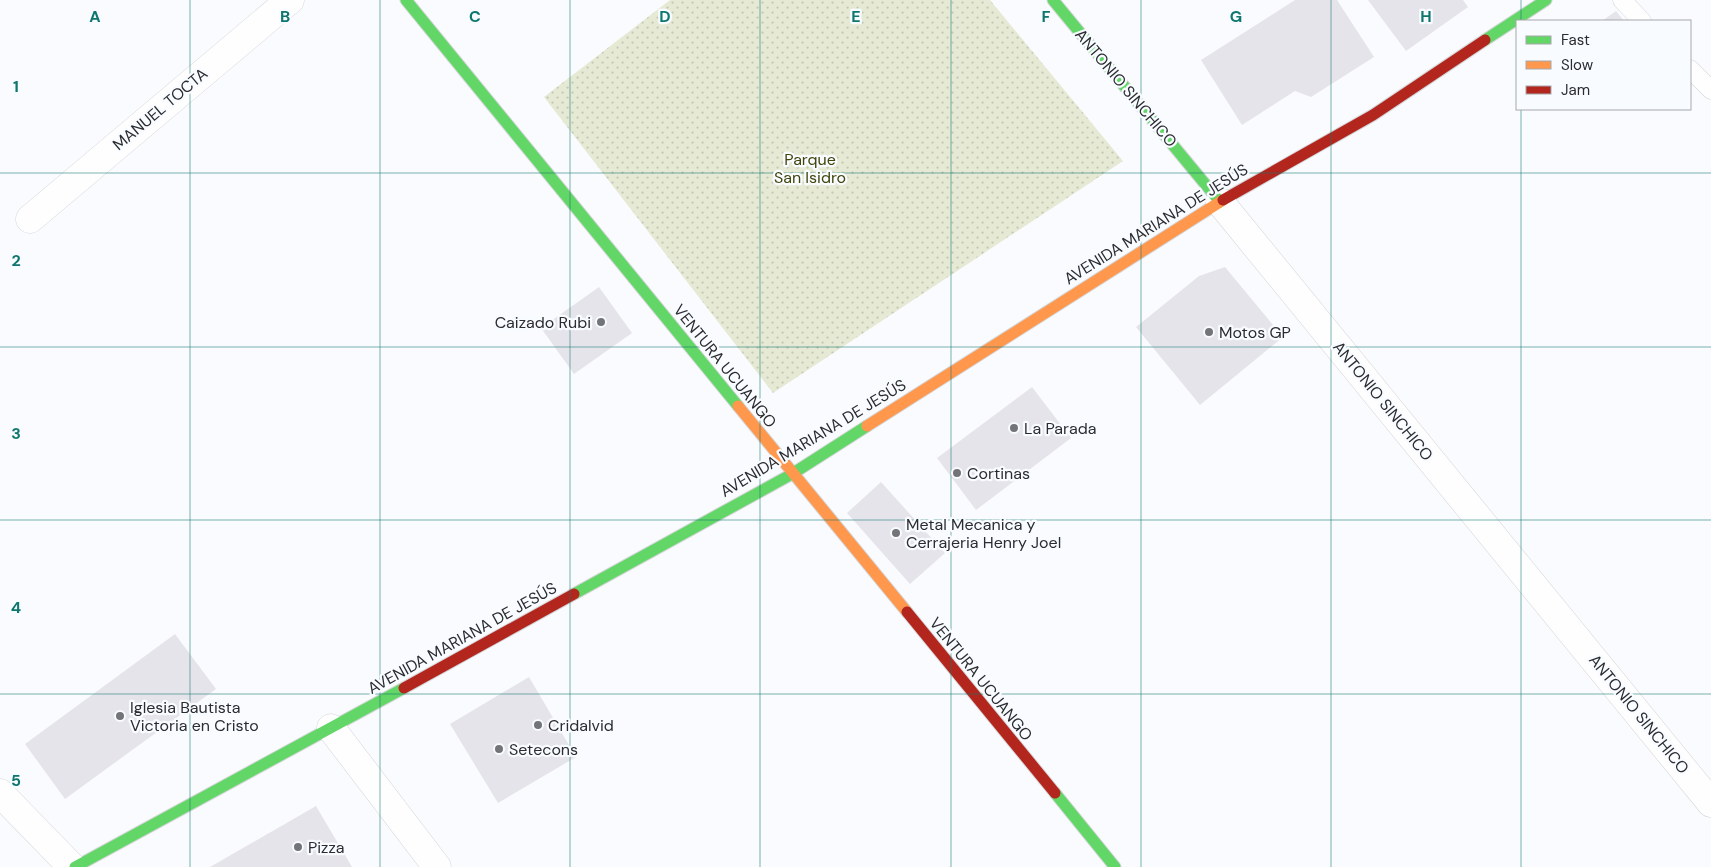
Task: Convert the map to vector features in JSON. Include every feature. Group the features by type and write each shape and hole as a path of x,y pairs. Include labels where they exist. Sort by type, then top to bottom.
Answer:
{"street":[{"name":"MANUEL TOCTA","path":"30,219 290,0"},
{"name":"VENTURA UCUANGO","path":"406,0 1115,867"},
{"name":"ANTONIO SINCHICO","path":"1053,0 1711,803"},
{"name":"AVENIDA MARIANA DE JESÚS","path":"73,867 331,728 792,474 1220,202 1372,116 1546,0"},
{"path":"331,728 437,867"},
{"path":"0,793 73,867"}],"lane":[{"path":"1622,0 1641,20"},
{"path":"1691,70 1711,90"}],"green space":[{"name":"Parque San Isidro","path":"670,0 990,0 1123,161 773,393 544,97"}],"building":[{"path":"1295,0 1337,0 1374,57 1311,97 1295,91 1242,125 1201,60"},
{"path":"1368,0 1463,0 1468,7 1406,51"},
{"path":"1616,11 1623,20 1603,20"},
{"name":"Motos GP","path":"1225,267 1283,337 1200,405 1136,327 1199,276"},
{"path":"599,287 632,333 574,374 541,328"},
{"path":"1032,387 1071,438 976,510 937,458"},
{"name":"Metal Mecanica y Cerrajeria Henry Joel","path":"881,482 945,553 910,584 847,513"},
{"name":"Iglesia Bautista Victoria en Cristo","path":"175,634 216,689 65,799 25,744"},
{"name":"Setecons","path":"529,677 576,757 498,803 450,724"},
{"path":"316,806 352,867 210,867"}],"traffic: fast":[{"path":"406,0 738,406"},
{"path":"1053,0 1220,202"},
{"path":"1485,40 1546,0"},
{"path":"574,594 792,474 867,426"},
{"path":"75,867 404,688"},
{"path":"1055,793 1115,867"}],"traffic: slow":[{"path":"867,426 1223,200"},
{"path":"738,406 907,612"}],"traffic: jam":[{"path":"1223,200 1373,115 1485,40"},
{"path":"404,688 574,594"},
{"path":"907,612 1055,793"}],"place":[{"name":"Caizado Rubi","path":"601,322"},
{"name":"Motos GP","path":"1209,332"},
{"name":"La Parada","path":"1014,428"},
{"name":"Cortinas","path":"957,473"},
{"name":"Metal Mecanica y Cerrajeria Henry Joel","path":"896,533"},
{"name":"Iglesia Bautista Victoria en Cristo","path":"120,716"},
{"name":"Cridalvid","path":"538,725"},
{"name":"Setecons","path":"499,749"},
{"name":"Pizza","path":"298,847"}]}
